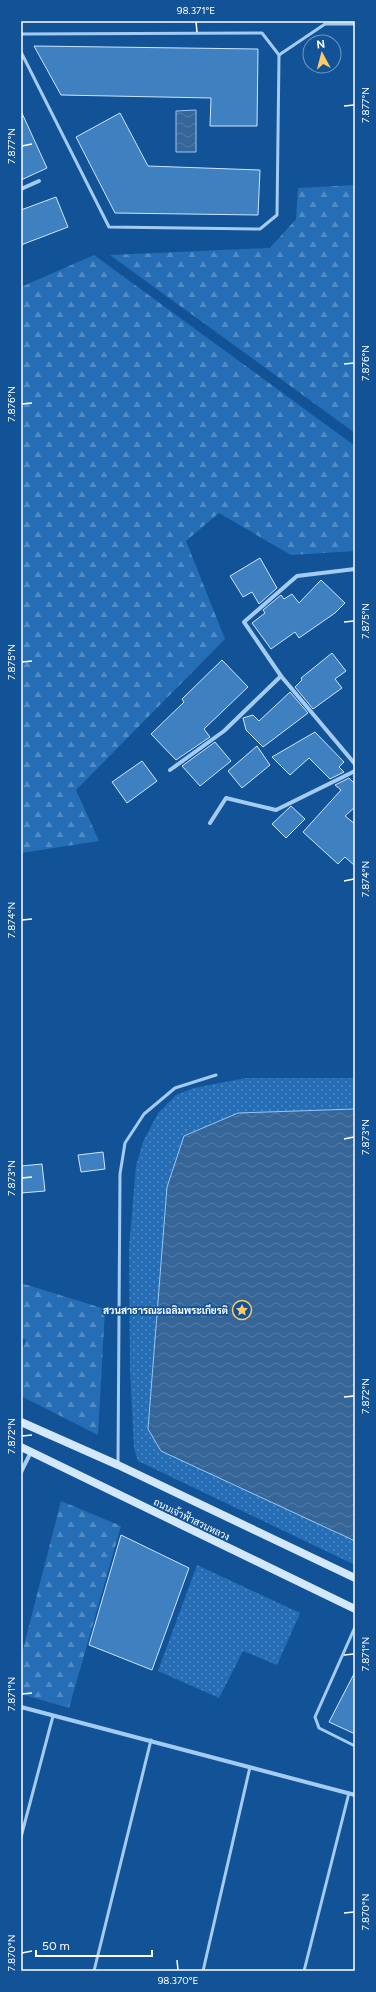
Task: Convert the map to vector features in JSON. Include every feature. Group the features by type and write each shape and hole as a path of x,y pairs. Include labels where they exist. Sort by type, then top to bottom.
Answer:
{"main road":[{"name":"ถนนเจ้าฟ้าสวนหลวง","path":"21,1422 118,1465 355,1578"},
{"name":"ถนนเจ้าฟ้าสวนหลวง","path":"21,1447 355,1609"}],"street":[{"path":"21,188 39,181"},
{"path":"355,570 297,576 244,622 281,676 355,764"},
{"path":"170,770 224,731 281,676"},
{"path":"210,823 226,798 276,810 355,771"},
{"path":"21,1472 31,1451"},
{"path":"21,1707 151,1740 355,1795"}],"lane":[{"path":"280,55 325,24 355,24"},
{"path":"21,34 262,33 280,55 278,215 260,229 109,227 21,52"},
{"path":"118,1465 120,1174 125,1143 144,1114 175,1088 216,1076"},
{"path":"355,1627 315,1717 319,1728 355,1746"},
{"path":"21,1837 53,1716"},
{"path":"94,1971 151,1740"},
{"path":"203,1971 250,1767"},
{"path":"304,1971 348,1793"}],"green space":[{"path":"355,185 355,433 110,255 270,248 296,219 298,188"},
{"path":"94,255 355,446 355,551 291,555 219,513 186,541 225,639 76,790 99,841 21,853 21,287"},
{"name":"สวนสาธารณะเฉลิมพระเกียรติ","path":"246,1078 355,1078 355,1565 138,1461 134,1448 130,1370 129,1249 136,1166 143,1142 158,1113 176,1095 194,1088"},
{"path":"21,1283 105,1309 98,1435 21,1396 21,1352 26,1340 21,1338"},
{"path":"61,1501 121,1526 69,1708 21,1694 21,1657"},
{"path":"197,1565 300,1613 277,1665 243,1651 219,1698 158,1671"}],"water":[{"path":"196,110 196,152 176,152 176,111"},
{"name":"สวนสาธารณะเฉลิมพระเกียรติ","path":"355,1109 355,1541 161,1451 148,1429 167,1187 184,1136 238,1113"}],"building":[{"path":"34,46 258,49 257,126 210,126 211,98 61,95"},
{"path":"21,111 47,168 21,180"},
{"path":"120,113 148,166 260,170 258,215 115,213 76,137"},
{"path":"56,197 68,227 21,245 21,210"},
{"path":"260,558 277,588 259,604 252,592 243,597 230,576"},
{"path":"321,580 345,603 335,613 299,638 295,632 271,649 252,623 265,613 263,610 281,595 284,599 292,594 299,603"},
{"path":"332,653 346,671 335,679 342,688 313,709 295,687 302,680 301,678"},
{"path":"222,660 248,687 204,729 210,737 176,760 151,734 184,702 182,699"},
{"path":"290,692 308,713 263,747 246,730 243,718 253,715 259,721"},
{"path":"315,732 344,762 339,767 344,772 330,779 309,758 290,775 272,757"},
{"path":"215,742 231,761 200,786 182,766"},
{"path":"257,746 270,765 242,788 228,771"},
{"path":"142,761 157,781 127,803 112,782"},
{"path":"349,778 355,784 355,807 345,816 355,824 355,866 345,857 338,864 303,832 341,790 335,785"},
{"path":"291,806 305,819 286,838 272,824"},
{"path":"103,1152 105,1169 81,1172 78,1155"},
{"path":"42,1164 45,1191 21,1193 21,1166"},
{"path":"121,1535 189,1568 152,1670 89,1645"},
{"path":"355,1672 355,1734 329,1722"}],"place":[{"name":"สวนสาธารณะเฉลิมพระเกียรติ","path":"242,1310"}]}
